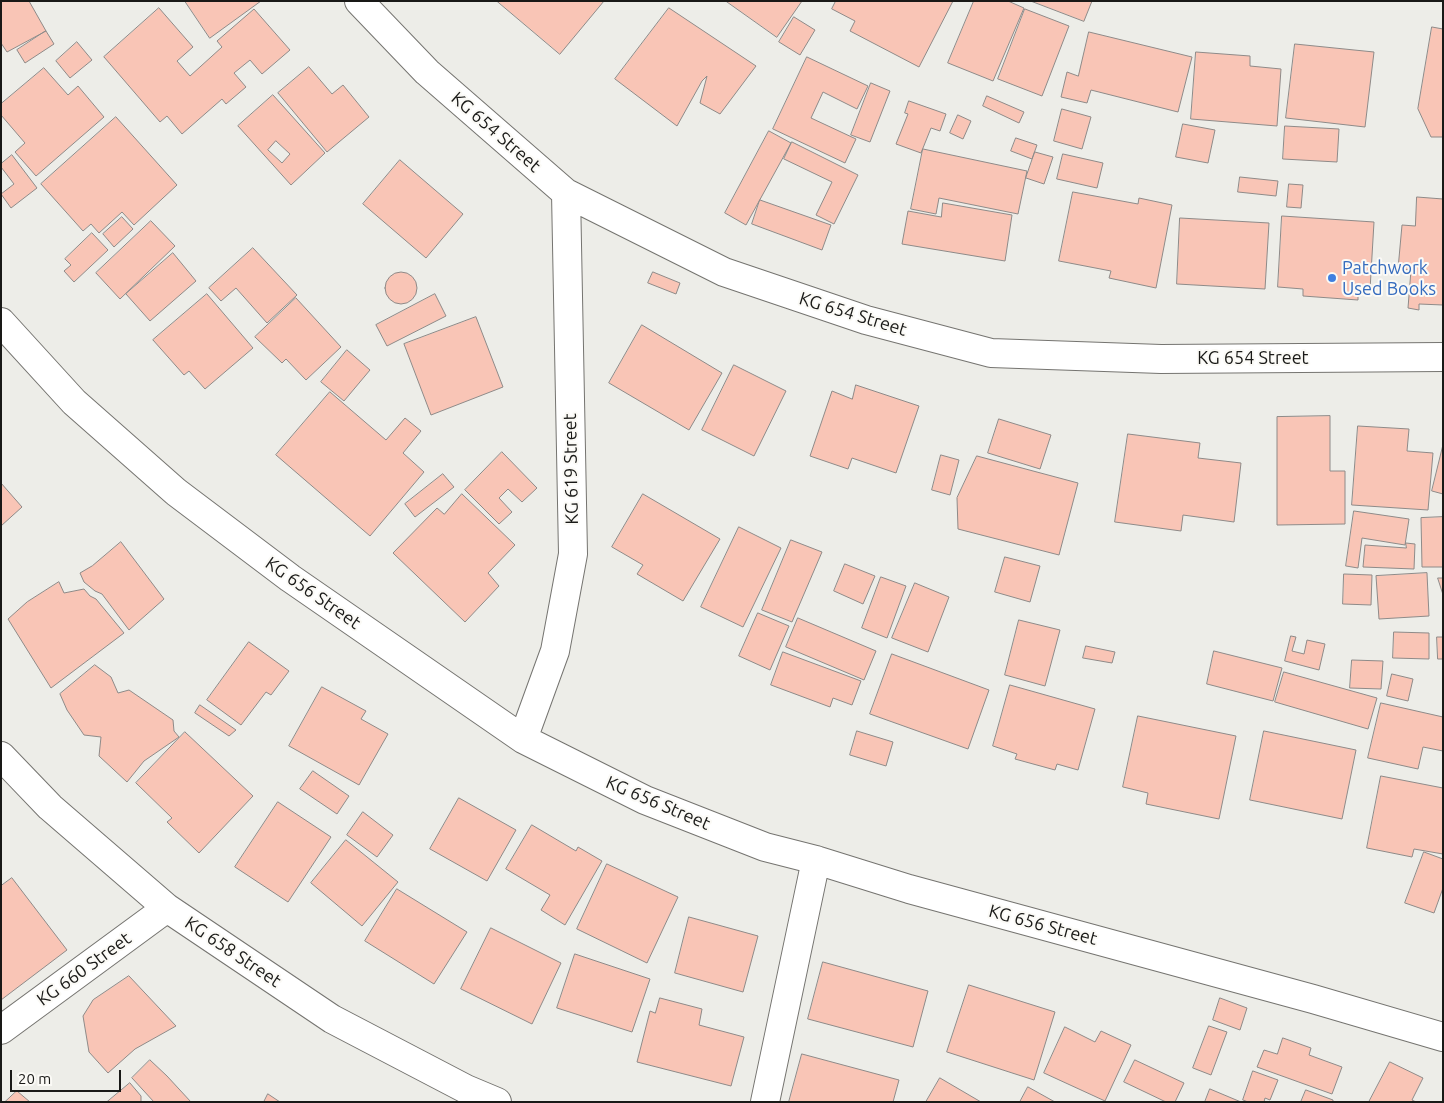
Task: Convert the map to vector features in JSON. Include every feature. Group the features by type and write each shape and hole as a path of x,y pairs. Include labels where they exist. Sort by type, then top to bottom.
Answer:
{"street":[{"name":"KG 654 Street","path":"358,1 427,72 566,193 724,272 866,320 991,353 1161,359 1443,357"},
{"name":"KG 619 Street","path":"523,739 555,651 573,554 566,193"},
{"name":"KG 656 Street","path":"1,322 74,402 176,492 290,578 523,739 644,800 765,847 816,860 909,889 1313,999 1443,1037"},
{"name":"KG 658 Street","path":"1,756 50,807 166,908 332,1019 466,1089 497,1102"},
{"path":"765,1102 816,860"},
{"name":"KG 660 Street","path":"1,1030 166,908"}],"building":[{"path":"1,1 29,1 46,31 7,52 1,43"},
{"path":"185,1 261,1 210,38"},
{"path":"497,1 604,1 560,54"},
{"path":"726,1 802,1 777,37"},
{"path":"836,1 953,1 919,67 850,31 855,21 832,9"},
{"path":"974,1 1008,1 1024,8 993,81 948,63"},
{"path":"1031,1 1092,1 1084,21"},
{"path":"159,8 193,47 177,61 190,76 222,47 217,41 254,9 290,50 262,74 250,60 234,73 246,87 226,104 222,99 182,134 167,116 160,122 104,57"},
{"path":"669,8 756,66 720,114 700,103 707,76 702,81 677,126 615,79"},
{"path":"1025,9 1069,26 1042,96 998,79"},
{"path":"794,17 815,30 800,55 779,42"},
{"path":"1432,27 1443,29 1443,137 1431,137 1418,109"},
{"path":"46,31 54,44 25,63 17,50"},
{"path":"1089,32 1192,57 1178,112 1091,90 1087,103 1061,97 1067,72 1078,76"},
{"path":"77,42 92,60 70,78 56,61"},
{"path":"1295,44 1374,52 1365,127 1286,118"},
{"path":"1196,52 1250,56 1250,66 1281,69 1277,126 1191,119"},
{"path":"807,57 868,86 857,109 823,92 811,118 856,139 845,163 773,129"},
{"path":"309,67 332,94 343,85 369,117 327,152 278,93"},
{"path":"44,68 68,95 78,86 104,117 36,176 15,152 25,143 1,115 1,104"},
{"path":"871,83 890,91 870,142 851,135"},
{"path":"273,95 325,153 291,185 238,126","holes":["276,141 290,154 282,163 268,150"]},
{"path":"987,96 1024,112 1019,123 983,106"},
{"path":"909,101 946,114 940,131 931,128 921,153 896,144 908,114 905,113"},
{"path":"1062,109 1091,117 1082,149 1054,141"},
{"path":"958,115 971,121 963,139 950,133"},
{"path":"116,117 177,185 134,225 122,212 99,233 91,224 83,231 41,184"},
{"path":"1183,124 1215,130 1208,163 1176,157"},
{"path":"1285,126 1339,129 1337,162 1283,159"},
{"path":"769,131 791,143 746,225 725,213"},
{"path":"1016,138 1037,145 1032,159 1011,151"},
{"path":"792,142 858,175 834,224 816,215 832,182 784,159"},
{"path":"923,149 1027,171 1018,214 939,198 936,214 911,209"},
{"path":"1035,152 1053,157 1044,184 1026,178"},
{"path":"1063,154 1103,163 1097,188 1057,179"},
{"path":"12,155 37,188 11,208 1,194 14,184 1,167 1,164"},
{"path":"400,160 463,214 426,258 363,204"},
{"path":"1240,177 1278,181 1276,196 1238,192"},
{"path":"1289,184 1303,185 1301,208 1287,207"},
{"path":"1073,192 1138,204 1139,198 1172,205 1156,288 1109,278 1111,271 1059,261"},
{"path":"1417,197 1443,199 1443,305 1419,304 1419,310 1408,308 1411,270 1398,269 1402,225 1415,226"},
{"path":"760,200 831,225 822,250 752,224"},
{"path":"943,203 1012,215 1005,261 902,244 908,211 941,217"},
{"path":"1282,216 1374,222 1370,290 1358,290 1358,300 1303,296 1303,289 1278,287"},
{"path":"122,217 133,229 114,247 103,234"},
{"path":"1180,218 1269,223 1265,289 1177,284"},
{"path":"151,221 175,246 120,299 96,273"},
{"path":"92,233 108,250 74,282 64,271 71,265 65,259"},
{"path":"253,248 297,295 267,323 236,288 221,301 209,288"},
{"path":"173,253 196,281 150,321 126,294"},
{"path":"401,272 407,273 412,277 416,282 416,294 412,299 407,303 401,304 395,303 390,299 386,294 385,288 386,282 390,277 395,273"},
{"path":"653,272 680,283 676,294 648,283"},
{"path":"207,294 253,348 205,389 189,371 184,375 153,340"},
{"path":"435,294 446,316 387,346 376,325"},
{"path":"296,298 341,347 306,380 286,359 282,363 255,337"},
{"path":"476,317 503,387 431,415 404,344"},
{"path":"642,325 722,373 689,430 609,383"},
{"path":"347,350 370,370 344,401 321,382"},
{"path":"734,365 786,391 754,456 702,430"},
{"path":"856,385 919,406 896,473 852,458 848,469 810,456 832,391 852,399"},
{"path":"330,392 386,440 405,418 421,431 403,453 424,472 370,536 276,455"},
{"path":"1330,416 1330,471 1345,471 1345,524 1277,525 1277,417"},
{"path":"999,419 1051,435 1040,469 988,453"},
{"path":"1358,426 1409,429 1407,451 1433,453 1428,510 1352,505"},
{"path":"1128,434 1200,443 1198,458 1241,463 1234,522 1183,515 1181,531 1115,522"},
{"path":"1443,445 1443,494 1432,491"},
{"path":"502,452 537,488 522,502 508,489 499,498 512,512 499,524 465,490"},
{"path":"941,455 959,460 950,495 932,490"},
{"path":"977,456 1078,483 1059,555 958,529 957,498"},
{"path":"443,474 454,487 415,517 405,504"},
{"path":"1,483 22,507 1,526"},
{"path":"462,494 515,545 488,573 499,586 465,622 393,553 437,508 444,514"},
{"path":"643,494 720,539 683,601 637,574 643,565 612,547"},
{"path":"1354,511 1409,519 1405,545 1362,538 1358,568 1346,566"},
{"path":"1443,517 1443,567 1422,567 1421,518"},
{"path":"739,527 781,548 743,627 701,607"},
{"path":"791,540 822,552 792,622 762,610"},
{"path":"121,542 164,599 129,630 102,594 84,582 80,573 92,566"},
{"path":"1406,543 1415,544 1414,569 1363,567 1365,545 1406,548"},
{"path":"1005,557 1040,566 1030,602 995,592"},
{"path":"845,564 875,576 863,604 834,591"},
{"path":"1427,573 1429,616 1379,619 1376,576"},
{"path":"1344,574 1372,575 1371,605 1343,604"},
{"path":"881,577 906,586 887,638 862,628"},
{"path":"1438,578 1443,578 1443,595"},
{"path":"59,582 64,593 84,589 90,596 96,599 124,633 51,688 8,619 27,602"},
{"path":"915,583 949,597 928,652 892,638"},
{"path":"758,613 789,626 770,670 739,656"},
{"path":"798,618 876,651 864,680 786,647"},
{"path":"1019,620 1060,630 1045,686 1005,675"},
{"path":"1394,632 1429,633 1429,659 1393,658"},
{"path":"1291,636 1296,637 1292,651 1304,654 1307,640 1325,644 1319,670 1285,661"},
{"path":"1437,637 1443,637 1443,659 1438,659"},
{"path":"249,642 289,671 271,695 266,692 241,725 207,700"},
{"path":"1086,646 1115,652 1112,663 1083,658"},
{"path":"1214,651 1282,668 1273,701 1207,684"},
{"path":"783,652 861,681 852,705 833,698 830,707 771,685"},
{"path":"892,654 989,690 968,749 870,714"},
{"path":"1352,660 1383,661 1381,689 1350,688"},
{"path":"95,665 111,677 118,693 129,690 173,720 174,731 179,737 144,761 127,782 99,756 101,737 84,735 67,710 60,694"},
{"path":"1284,672 1377,698 1368,729 1275,702"},
{"path":"1392,674 1413,679 1408,701 1387,696"},
{"path":"1010,685 1095,709 1078,770 1057,764 1055,770 1015,759 1017,754 993,746"},
{"path":"322,687 366,711 361,719 388,734 359,785 289,746"},
{"path":"1381,703 1443,717 1443,751 1423,747 1418,769 1368,758"},
{"path":"200,705 236,730 229,736 195,713"},
{"path":"1138,716 1236,736 1219,819 1146,804 1148,793 1123,787"},
{"path":"857,731 893,742 886,766 850,755"},
{"path":"1264,731 1356,750 1342,819 1250,800"},
{"path":"185,732 253,796 199,853 167,822 172,818 136,783"},
{"path":"313,771 349,796 337,814 300,789"},
{"path":"1381,776 1443,788 1443,854 1414,849 1412,857 1367,848"},
{"path":"459,798 516,830 487,881 430,849"},
{"path":"278,802 331,837 288,902 235,867"},
{"path":"363,812 393,835 377,857 347,835"},
{"path":"532,825 576,851 578,847 602,861 565,925 541,910 550,895 506,869"},
{"path":"346,840 398,882 362,926 311,883"},
{"path":"1424,852 1443,859 1443,888 1434,913 1405,903"},
{"path":"607,864 678,897 647,963 577,929"},
{"path":"12,878 67,950 1,1000 1,886"},
{"path":"397,889 467,932 434,984 365,941"},
{"path":"689,917 758,936 743,992 675,973"},
{"path":"491,928 561,963 532,1024 461,989"},
{"path":"575,954 650,979 632,1032 557,1008"},
{"path":"823,962 928,991 913,1047 808,1019"},
{"path":"129,976 176,1026 135,1049 108,1073 89,1052 83,1016 93,1000"},
{"path":"969,985 1055,1012 1034,1080 947,1052"},
{"path":"660,998 702,1009 699,1025 744,1037 731,1086 637,1062 650,1011 655,1013"},
{"path":"1220,998 1247,1008 1240,1030 1213,1020"},
{"path":"1209,1026 1227,1032 1211,1075 1193,1068"},
{"path":"1065,1027 1095,1042 1101,1031 1131,1045 1105,1101 1044,1073"},
{"path":"1283,1038 1311,1048 1309,1055 1342,1067 1332,1094 1257,1067 1264,1050 1277,1054"},
{"path":"802,1054 899,1080 893,1102 789,1102"},
{"path":"150,1060 191,1102 154,1102 132,1078"},
{"path":"1135,1060 1184,1083 1175,1102 1166,1102 1124,1082"},
{"path":"1390,1062 1423,1078 1412,1100 1416,1102 1369,1102"},
{"path":"1253,1071 1278,1080 1270,1100 1265,1098 1264,1102 1248,1102 1243,1100"},
{"path":"940,1078 981,1102 926,1102"},
{"path":"130,1083 141,1096 141,1102 107,1102"},
{"path":"1028,1087 1055,1102 1020,1102"},
{"path":"1210,1089 1241,1102 1205,1102"},
{"path":"1306,1090 1333,1100 1333,1102 1301,1102"},
{"path":"17,1091 30,1102 5,1102"},
{"path":"268,1094 280,1102 264,1102"}],"place":[{"name":"Patchwork Used Books","path":"1332,278"}]}
